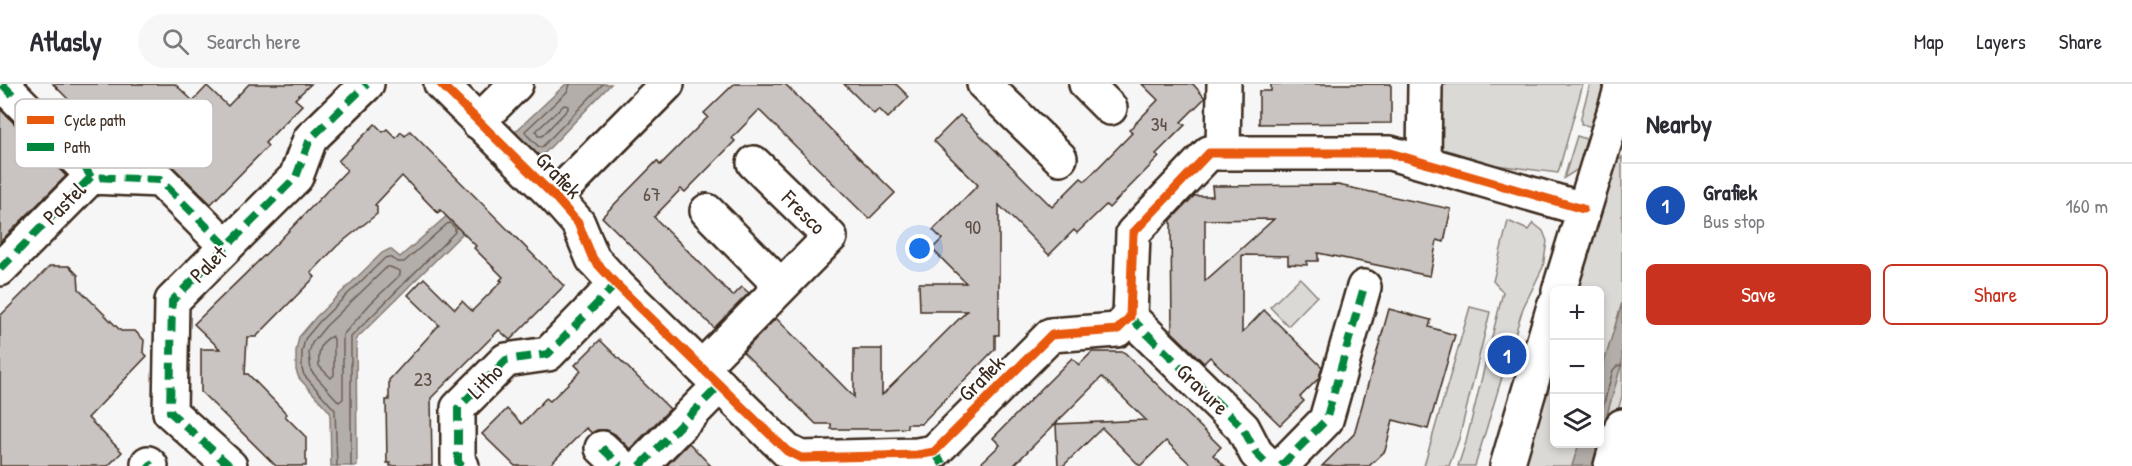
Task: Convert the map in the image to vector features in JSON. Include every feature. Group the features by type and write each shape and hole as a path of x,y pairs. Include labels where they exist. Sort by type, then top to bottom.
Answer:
{"street":[{"path":"2,84 17,99"},
{"name":"Palet","path":"230,466 170,412 172,301 296,177 310,140 367,84"},
{"name":"Grafiek","path":"441,84 555,197 579,224 593,259 616,284 801,462 917,455 939,459 1051,335 1117,330 1130,317"},
{"path":"478,122 516,84"},
{"path":"555,197 667,84"},
{"path":"984,84 1060,158"},
{"path":"1086,84 1110,108"},
{"path":"1223,153 1224,84"},
{"path":"1424,162 1425,84"},
{"path":"1560,286 1622,86"},
{"path":"1130,317 1132,233 1209,153 1390,153 1583,209"},
{"name":"Fresco","path":"711,376 781,286 830,237 754,163"},
{"path":"85,168 91,177"},
{"name":"Pastel","path":"0,269 91,177 160,180 226,246"},
{"path":"707,211 781,286"},
{"name":"Litho","path":"462,466 458,462 458,408 506,360 548,354 616,284"},
{"path":"1281,466 1326,420 1364,287"},
{"name":"Gravure","path":"1130,317 1243,428 1256,453 1269,466"},
{"path":"1507,466 1550,320"},
{"path":"640,466 711,376"},
{"path":"1611,466 1622,426"}],"shaded area":[{"path":"1435,84 1583,84 1558,173 1496,165 1436,147"},
{"path":"1590,84 1611,84 1597,128 1581,124"},
{"path":"1577,136 1592,141 1580,168 1564,178"},
{"path":"1622,156 1622,303 1604,363 1604,286 1576,286 1615,157 1621,159"},
{"path":"1508,221 1528,230 1533,223 1543,231 1547,241 1543,267 1523,308 1475,466 1458,466 1503,292 1493,281"},
{"path":"1300,278 1317,296 1288,326 1270,307"},
{"path":"1470,307 1490,312 1459,439 1449,466 1424,466"},
{"path":"1622,362 1622,396 1603,466 1592,466 1597,448 1604,448 1604,424"},
{"path":"1550,371 1550,448 1578,448 1572,466 1522,466"}],"water":[{"path":"566,84 611,84 540,158 515,132"},
{"path":"449,214 466,230 356,339 357,466 331,466 330,412 299,378 296,370 296,351 299,337 316,317 382,253 390,249 400,257"},
{"path":"1622,303 1622,362 1604,425 1604,363"},
{"path":"1578,448 1597,448 1592,466 1572,466"}],"building":[{"path":"53,84 175,84 191,99 68,99"},
{"path":"249,84 311,84 295,99 302,105 265,143 268,146 211,204 174,168 213,168 213,99 195,99 207,86 228,106"},
{"path":"734,84 785,84 895,193 869,219 759,110 732,138 735,141 685,192 681,189 654,217 733,296 742,287 749,293 714,328 602,217 657,161 660,165 708,117 704,113"},
{"path":"844,84 896,84 909,97 888,118 879,109 874,114"},
{"path":"1142,84 1193,84 1205,98 1181,122 1185,125 1156,154 1159,157 1109,208 1106,205 1077,233 1074,230 1049,255 999,205 999,335 995,335 995,349 921,424 907,424 907,428 831,429 831,424 816,424 743,352 776,318 854,397 854,349 882,349 882,395 967,311 920,311 919,283 966,283 932,249 942,239 933,230 978,185 934,141 960,115 1052,207 1081,178 1085,181 1132,133 1129,130 1158,100"},
{"path":"1271,84 1391,84 1391,123 1259,124 1259,91 1271,91"},
{"path":"0,109 15,124 15,168 58,168 66,176 0,242"},
{"path":"375,124 383,132 387,129 396,138 401,132 405,136 410,131 564,286 510,340 499,330 431,398 432,466 390,466 390,463 387,463 386,400 389,400 389,380 439,325 408,295 424,278 455,309 462,301 472,311 502,281 500,280 503,277 440,210 438,213 402,176 375,205 377,214 337,246 311,273 315,277 256,337 247,337 245,374 248,374 287,414 285,416 306,437 306,466 276,466 201,392 201,349 220,349 194,324 279,241 347,170 338,161"},
{"path":"1338,185 1451,209 1444,242 1437,240 1430,276 1318,253 1318,261 1307,261 1307,265 1288,264 1288,256 1242,255 1242,333 1264,310 1322,367 1319,378 1300,397 1304,401 1280,425 1210,357 1204,363 1172,332 1171,220 1194,196 1213,196 1212,186","holes":["1274,219 1205,281 1205,220"]},
{"path":"50,266 69,266 78,275 79,289 121,331 135,331 144,340 143,352 147,356 88,418 122,452 108,466 0,466 0,316"},
{"path":"1389,309 1431,320 1429,327 1455,335 1428,429 1393,420 1385,451 1369,466 1322,466 1354,434"},
{"path":"600,340 670,409 630,449 615,434 607,430 597,430 592,433 586,428 549,466 515,466 482,434 507,409 522,424 546,398 550,401 581,371 575,365"},
{"path":"1092,352 1124,352 1221,447 1213,455 1225,466 1192,466 1166,441 1140,466 1102,428 1063,466 1058,466 1056,424 1146,420 1102,377 1013,466 978,466 1000,445 993,438 1072,358 1079,365"},
{"path":"689,443 711,466 666,466"}],"marked path":[{"path":"2,84 17,99"},
{"path":"230,466 170,412 172,301 296,177 310,139 367,84"},
{"path":"85,168 91,177"},
{"path":"0,269 91,177 160,180 226,246"},
{"path":"462,466 458,462 458,408 506,360 548,354 616,284"},
{"path":"1281,466 1326,420 1364,287"},
{"path":"1130,317 1243,428 1256,453 1269,466"},
{"path":"640,466 720,385"},
{"path":"602,448 621,466"},
{"path":"934,452 944,466"},
{"path":"148,463 151,466"}],"cycle path":[{"path":"441,84 555,197 578,223 593,259 616,284 787,451 801,458 917,455 934,452 1051,335 1117,330 1130,317 1133,233 1209,153 1390,153 1583,209"}],"place":[{"name":"Grafiek","path":"1507,355"}]}
